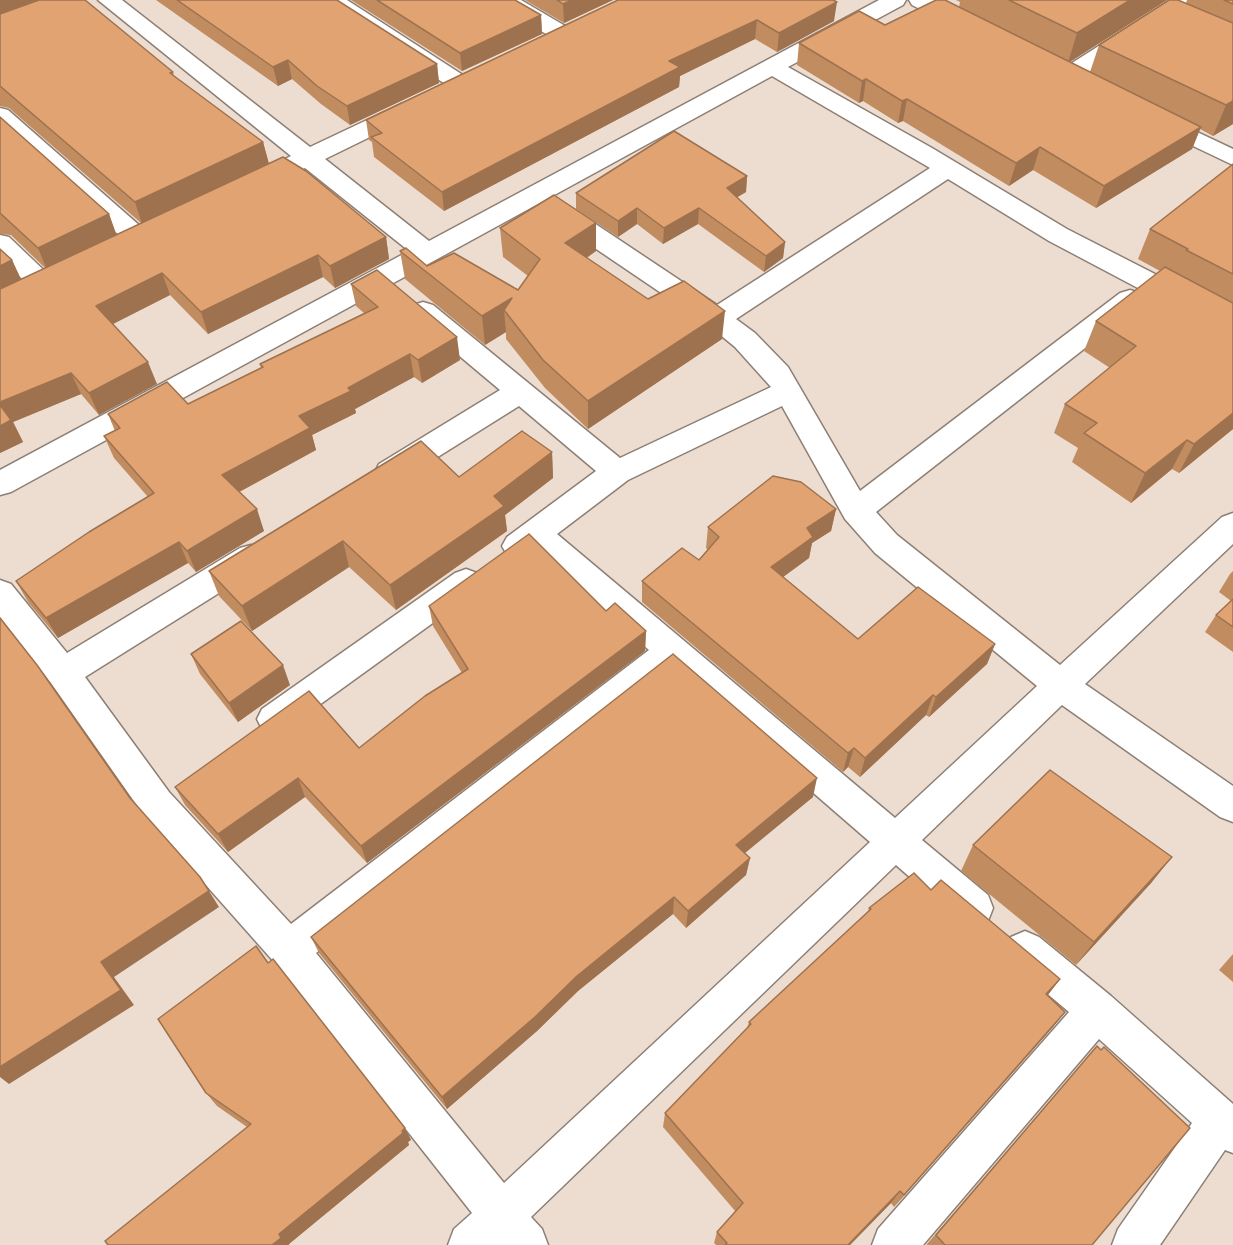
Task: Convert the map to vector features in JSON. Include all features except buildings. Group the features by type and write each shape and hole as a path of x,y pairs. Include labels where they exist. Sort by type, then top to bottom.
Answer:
{"street":[{"path":"109,0 428,253"},
{"path":"234,193 453,88 332,0"},
{"path":"506,0 564,35"},
{"path":"0,484 895,0"},
{"path":"920,0 984,32"},
{"path":"1069,75 1186,0"},
{"path":"1160,16 1181,26"},
{"path":"542,46 584,25"},
{"path":"1047,64 1089,85"},
{"path":"772,67 1058,235 1233,326"},
{"path":"1141,111 1233,158"},
{"path":"0,115 139,239"},
{"path":"717,318 947,168"},
{"path":"534,195 717,318 745,340 778,374 856,510 886,544 1060,685 1233,807"},
{"path":"0,243 54,280 18,298"},
{"path":"382,277 617,472"},
{"path":"856,510 1150,283"},
{"path":"369,485 521,391"},
{"path":"253,734 535,534 617,472 789,391"},
{"path":"471,1245 1060,685 1233,525"},
{"path":"535,534 895,842 1097,1010 1226,1126 1134,1245"},
{"path":"63,673 277,541"},
{"path":"0,593 526,1245"},
{"path":"289,950 672,652"},
{"path":"894,1245 1097,1010"}]}
